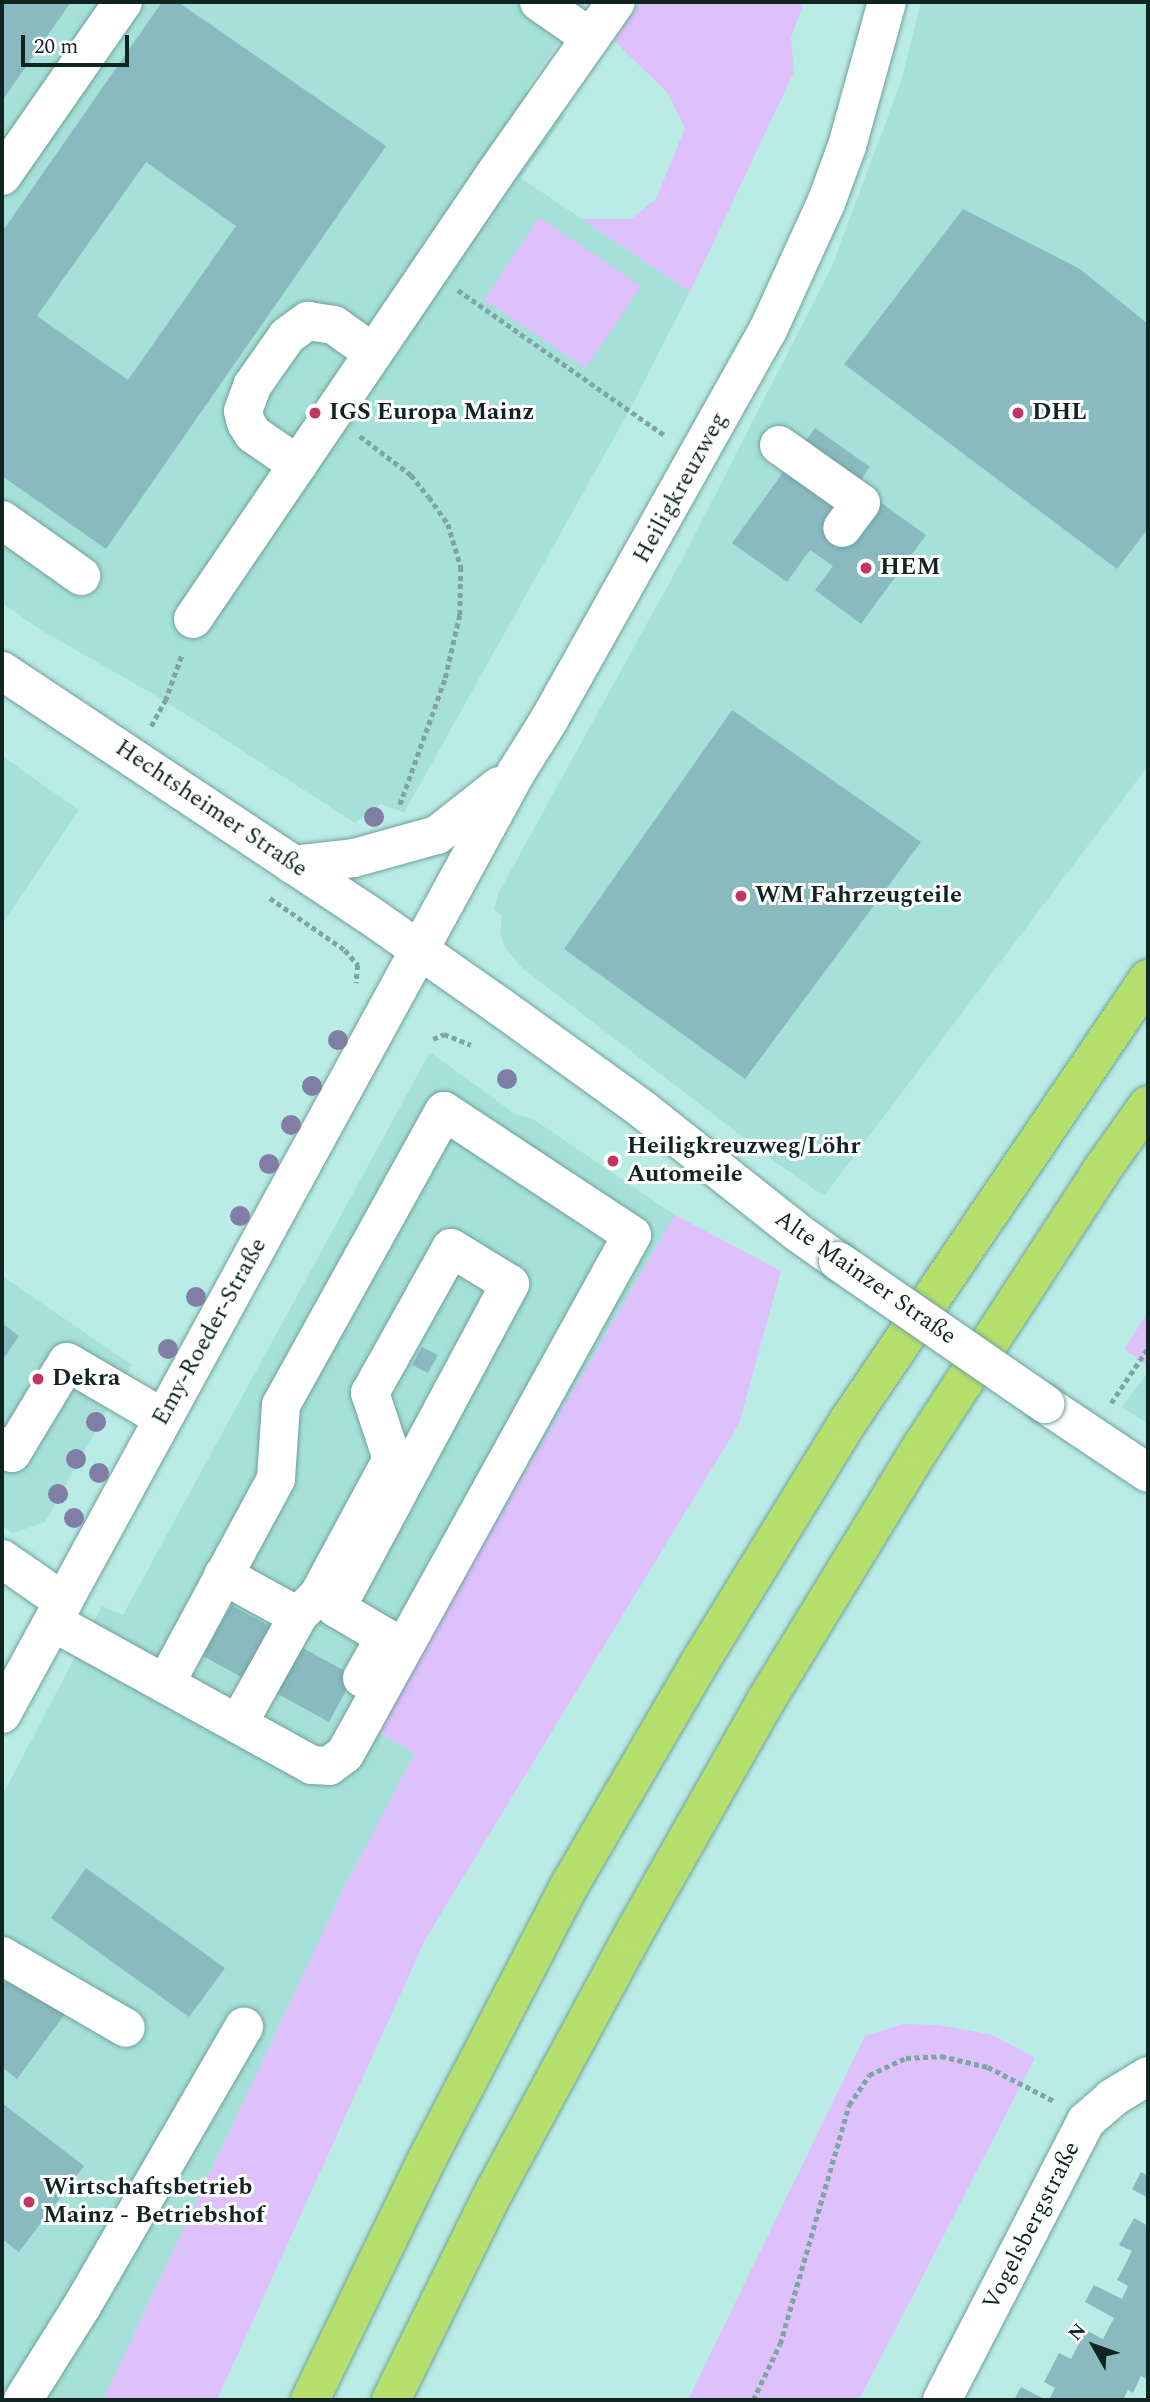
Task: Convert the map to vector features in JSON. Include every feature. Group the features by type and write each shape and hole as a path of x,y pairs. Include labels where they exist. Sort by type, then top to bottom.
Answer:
{"highway":[{"path":"310,2400 425,2161 572,1881 693,1673 849,1420 1148,979"},
{"path":"391,2400 495,2190 635,1931 768,1697 922,1446 1101,1171 1148,1105"}],"street":[{"path":"2,176 123,2"},
{"path":"539,2 591,38"},
{"path":"194,619 429,270 616,2"},
{"name":"Heiligkreuzweg","path":"419,949 774,318 826,203 847,146 887,2"},
{"path":"298,465 253,434 246,423 243,411 252,386 287,336 309,321 334,325 373,352"},
{"path":"779,445 859,515"},
{"path":"2,520 81,576"},
{"name":"Hechtsheimer Straße","path":"2,671 419,949"},
{"path":"293,865 354,858 437,835 517,771"},
{"name":"Alte Mainzer Straße","path":"419,949 642,1109 797,1232 1148,1473"},
{"name":"Emy-Roeder-Straße","path":"2,1714 419,949"},
{"path":"2,1559 58,1612 175,1689 312,1765 329,1766 345,1754 632,1235 444,1111 281,1405 276,1479 223,1574 175,1689"},
{"path":"238,1724 298,1616 319,1594 392,1459 370,1393 452,1248 510,1284 336,1608 385,1637 312,1765"},
{"path":"2,1446 12,1453 67,1362 163,1418"},
{"path":"223,1574 298,1616"},
{"path":"2,1956 126,2028"},
{"path":"23,2400 82,2306 244,2026"},
{"name":"Vogelsbergstraße","path":"942,2400 1086,2121 1112,2098 1148,2076"}],"path":[{"path":"429,270 668,438"},
{"path":"331,415 411,475 448,524 461,567 460,615 445,680 398,811"},
{"path":"148,729 165,701 180,660"},
{"path":"345,950 358,965 356,983"},
{"path":"433,1039 444,1034 471,1045"},
{"path":"1107,1410 1148,1348"},
{"path":"753,2400 780,2344 849,2105 869,2075 906,2057 941,2056 988,2067 1027,2084 1086,2121"}],"shaded area":[{"name":"IGS Europa Mainz","path":"2,2 586,2 526,89 565,116 521,178 690,292 629,411 404,813 381,804 355,823 165,701 41,630 2,603"},
{"path":"641,2 804,2 791,38 794,72 690,292 582,219 631,219 656,199 685,128 667,92 614,41"},
{"path":"921,2 1148,2 1148,766 824,1196 778,1164 522,968 504,946 500,932 502,916 494,910 499,892 683,558 831,268 902,79"},
{"path":"539,217 641,286 586,368 484,300"},
{"path":"2,756 79,810 2,924"},
{"path":"430,1052 515,1114 533,1119 675,1215 375,1730 415,1753 343,1890 103,2400 2,2400 2,1796 102,1606 123,1615"},
{"path":"675,1215 781,1271 739,1424 425,1940 217,2400 103,2400 343,1890 415,1753 375,1730"},
{"name":"Dekra","path":"2,1276 132,1365 45,1522 13,1533 2,1526"},
{"path":"1148,1312 1148,1366 1124,1349"},
{"path":"1148,1372 1148,1424 1122,1407"},
{"path":"903,2024 938,2025 993,2035 1035,2058 859,2400 688,2400 865,2036"}],"building":[{"path":"2,2 71,2 2,101"},
{"path":"162,2 178,2 386,146 106,549 2,476 2,232","holes":["146,162 236,226 128,380 37,316"]},
{"path":"963,209 1080,269 1148,324 1148,529 1117,569 844,364"},
{"path":"815,428 870,467 840,508 864,525 880,502 926,535 861,624 815,590 833,566 810,550 787,582 732,543"},
{"name":"WM Fahrzeugteile","path":"732,710 921,842 745,1079 564,949"},
{"name":"Dekra","path":"2,1323 19,1336 2,1361"},
{"path":"422,1347 438,1355 428,1373 412,1365"},
{"path":"231,1605 273,1628 245,1679 203,1656"},
{"path":"301,1647 354,1676 329,1722 276,1693"},
{"path":"86,1868 225,1968 189,2017 51,1918"},
{"path":"12,1974 65,2014 17,2079 2,2067 2,1986"},
{"name":"Wirtschaftsbetrieb Mainz - Betriebshof","path":"2,2103 84,2166 19,2252 2,2239"},
{"path":"1141,2172 1148,2176 1148,2198 1132,2189"},
{"path":"1134,2218 1148,2226 1148,2380 1141,2376 1133,2393 1128,2390 1123,2400 1049,2400 1055,2388 1044,2382 1059,2353 1071,2359 1086,2330 1103,2339 1114,2318 1085,2302 1094,2285 1122,2299 1128,2286 1117,2280 1132,2251 1119,2245"},
{"path":"1021,2387 1046,2400 1014,2400"}],"place":[{"name":"IGS Europa Mainz","path":"315,413"},
{"name":"DHL","path":"1018,413"},
{"name":"HEM","path":"866,568"},
{"name":"WM Fahrzeugteile","path":"741,896"},
{"name":"Heiligkreuzweg/Löhr Automeile","path":"613,1161"},
{"name":"Dekra","path":"38,1379"},
{"name":"Wirtschaftsbetrieb Mainz - Betriebshof","path":"29,2202"}]}
